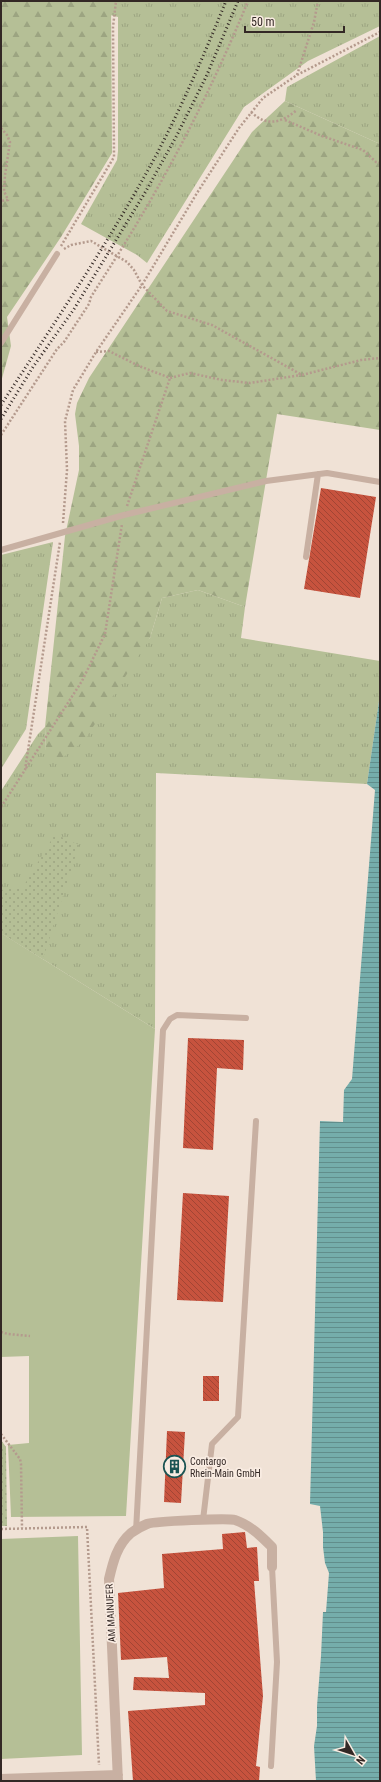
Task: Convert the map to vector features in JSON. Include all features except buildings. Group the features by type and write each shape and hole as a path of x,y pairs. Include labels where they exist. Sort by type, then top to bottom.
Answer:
{"street":[{"name":"AM MAINUFER","path":"1,1779 118,1778 109,1579 113,1561 120,1547 131,1533 148,1524 162,1521 234,1520 255,1530 272,1547 272,1566"}],"lane":[{"path":"1,343 57,254"},
{"path":"1,550 124,515 266,481 327,473 380,482"},
{"path":"306,557 318,474"},
{"path":"136,1531 163,1030 170,1019 177,1015 246,1018"},
{"path":"203,1520 212,1444 238,1417 256,1121"},
{"path":"271,1766 277,1662 272,1566"}],"path":[{"path":"57,254 114,156 113,27 116,1"},
{"path":"1,435 57,348 64,342 89,304 91,297 131,235 184,139 216,76 248,1"},
{"path":"297,75 314,22 318,1"},
{"path":"24,770 62,533 67,470 64,421 74,390 96,352 142,285 197,192 251,112 263,98 297,75 380,32"},
{"path":"251,112 258,118 274,122 284,120 296,110"},
{"path":"284,120 322,136 363,150 376,162 380,163"},
{"path":"1,128 7,135 10,142 4,183 4,191 8,200 1,201"},
{"path":"57,254 72,245 91,241 127,262 134,270 142,285 167,311 212,325 302,375"},
{"path":"96,352 109,351 139,366 170,378 190,373 222,380 250,383 302,375 361,360 380,358"},
{"path":"1,807 82,681 105,634 124,515 170,378"},
{"path":"1,1332 30,1336"},
{"path":"1,1434 20,1459 22,1528"},
{"path":"1,1529 87,1527 99,1768"}],"green space":[{"path":"1,1 111,1 112,153 61,237 7,317 11,346 1,382"},
{"path":"111,1 380,1 380,26 308,61 244,107 147,263 137,255 81,224 117,160 118,17 110,15"},
{"path":"380,36 380,144 285,101 287,87"},
{"path":"285,101 380,144 380,430 277,414 245,607 198,590 162,598 150,638 84,741 56,763 46,751 45,727 65,536 79,470 79,446 75,414 77,403 89,378 252,132"},
{"path":"53,542 26,729 1,769 1,555"},
{"path":"198,590 245,607 241,638 380,661 380,694 367,784 156,773 155,1029 1,933 1,791 38,734 45,727 46,751 150,638 162,598"},
{"path":"55,834 79,845 43,959 1,933 1,890 23,887"},
{"path":"1,933 155,1029 126,1516 11,1517 8,1445 29,1443 29,1356 1,1357"},
{"path":"1,1440 6,1447 7,1526 1,1526"},
{"path":"78,1536 82,1755 1,1759 1,1539"}],"water":[{"path":"380,694 380,1781 316,1781 314,1746 317,1726 323,1612 326,1612 329,1573 325,1563 320,1506 310,1504 320,1121 343,1122 344,1090 352,1079 375,790 367,784"}],"railway":[{"path":"1,405 60,315 153,161 192,82 226,1"},
{"path":"1,419 33,367 74,309 146,191 177,135 206,77 238,1"}],"place":[{"name":"Contargo Rhein-Main GmbH","path":"174,1467"}]}
